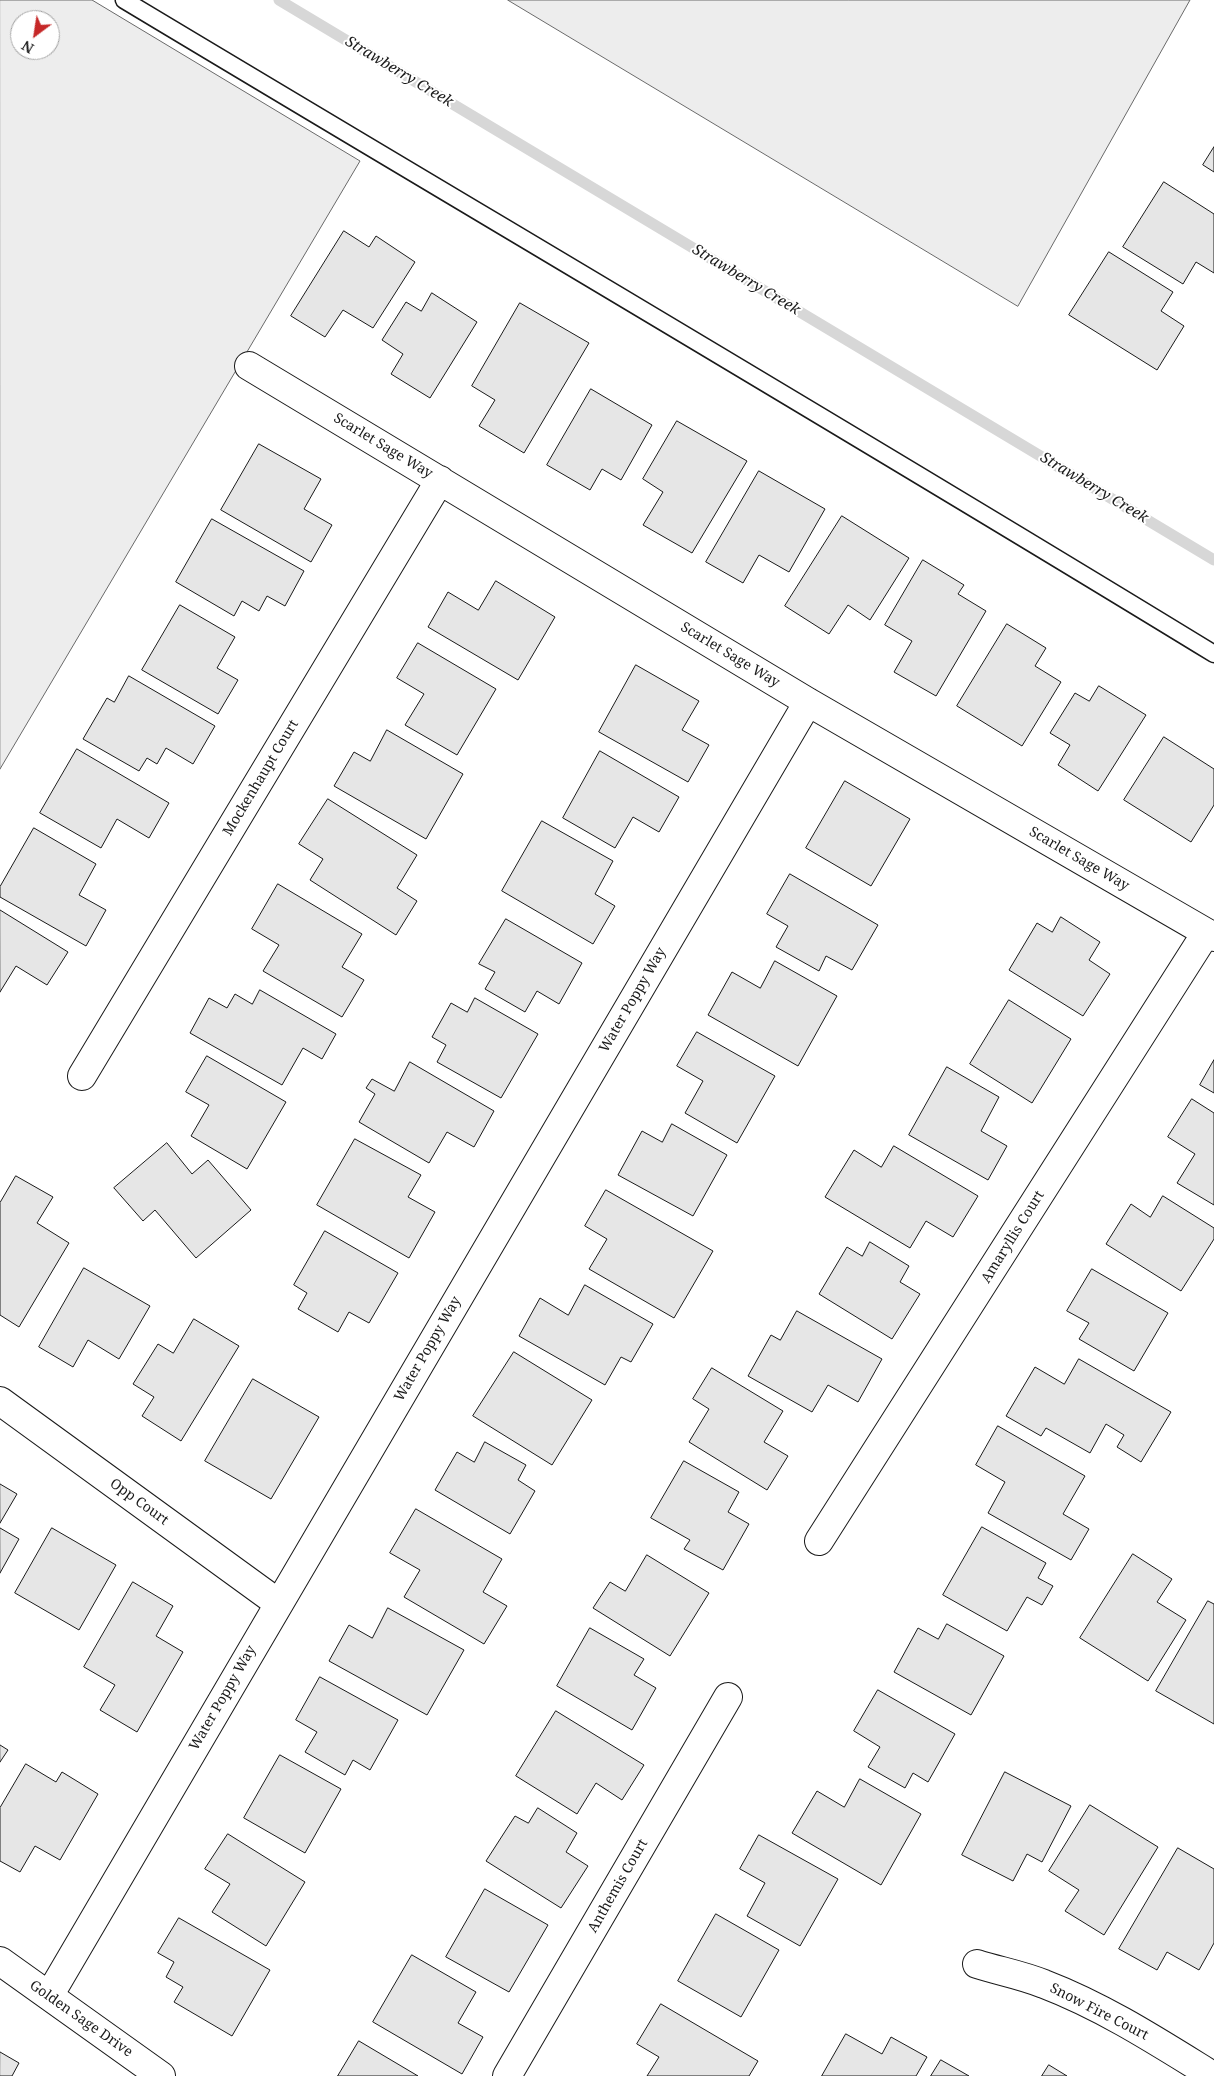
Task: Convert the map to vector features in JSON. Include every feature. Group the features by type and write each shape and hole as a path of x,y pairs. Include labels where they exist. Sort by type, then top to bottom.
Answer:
{"street":[{"name":"Scarlet Sage Way","path":"249,366 808,702 1210,935"},
{"name":"Mockenhaupt Court","path":"82,1076 440,480"},
{"name":"Water Poppy Way","path":"49,1996 808,702"},
{"name":"Amaryllis Court","path":"819,1541 1210,935"},
{"name":"Opp Court","path":"0,1401 278,1603"},
{"name":"Anthemis Court","path":"507,2076 728,1697"},
{"name":"Golden Sage Drive","path":"0,1961 162,2076"},
{"name":"Snow Fire Court","path":"977,1964 1042,1983 1087,2002 1129,2024 1213,2076"}],"lane":[{"path":"124,0 337,129 586,275 1214,654"}],"shaded area":[{"path":"0,0 92,0 360,161 0,769"},
{"path":"508,0 1190,0 1018,306"}],"building":[{"path":"1214,147 1214,172 1203,165"},
{"path":"1164,182 1214,214 1214,273 1196,262 1183,284 1123,247"},
{"path":"344,231 369,247 376,236 415,262 373,328 343,310 325,337 291,316"},
{"path":"1109,252 1173,292 1161,311 1184,326 1157,370 1069,315"},
{"path":"432,293 477,322 430,398 391,374 403,354 382,340 406,302 421,311"},
{"path":"520,303 589,343 524,453 479,426 495,400 472,386"},
{"path":"591,389 652,425 621,480 602,469 590,490 547,465"},
{"path":"677,421 747,461 692,553 643,525 663,492 643,479"},
{"path":"259,444 321,479 304,509 332,525 311,562 221,510"},
{"path":"759,471 825,509 789,572 759,555 743,583 706,562"},
{"path":"842,516 909,558 870,620 848,605 829,634 785,606"},
{"path":"212,519 304,571 285,606 267,596 259,611 242,601 234,616 176,582"},
{"path":"923,560 964,585 958,594 986,611 936,696 894,672 912,641 885,625"},
{"path":"496,581 555,617 518,680 428,627 448,592 478,610"},
{"path":"180,605 235,637 217,668 238,680 218,714 142,670"},
{"path":"1007,624 1046,648 1035,666 1061,682 1022,746 957,706"},
{"path":"418,643 496,689 457,755 405,725 424,694 397,678"},
{"path":"636,665 699,701 682,730 709,745 688,782 599,732"},
{"path":"129,676 215,726 193,764 166,748 157,764 147,758 139,771 83,739 107,698 114,702"},
{"path":"1099,686 1146,715 1098,791 1058,765 1070,745 1050,733 1075,693 1089,701"},
{"path":"387,730 463,774 426,839 334,786 354,752 370,761"},
{"path":"1164,737 1214,769 1214,805 1191,842 1124,800"},
{"path":"77,749 169,803 149,838 117,819 101,848 40,813"},
{"path":"600,751 679,797 659,832 633,817 615,848 563,818"},
{"path":"845,781 910,819 871,886 806,848"},
{"path":"328,799 417,855 397,888 417,901 396,935 310,880 323,859 299,844"},
{"path":"542,821 613,861 595,894 615,906 593,944 502,891"},
{"path":"34,828 96,864 79,895 106,910 86,946 0,897 0,887"},
{"path":"790,874 878,925 852,970 826,956 819,971 776,947 788,926 767,914"},
{"path":"278,884 362,934 342,967 364,980 342,1017 263,971 279,945 252,929"},
{"path":"0,910 68,952 47,985 16,966 0,992"},
{"path":"1061,917 1100,942 1089,960 1110,974 1083,1016 1009,970 1037,923 1052,932"},
{"path":"506,919 582,963 559,1004 537,991 525,1012 485,989 495,972 479,964"},
{"path":"775,961 837,996 798,1066 708,1015 732,972 760,988"},
{"path":"260,990 336,1034 322,1059 303,1048 282,1085 190,1033 209,998 227,1008 235,994 252,1004"},
{"path":"475,998 538,1034 501,1098 437,1062 446,1045 432,1037 451,1003 467,1012"},
{"path":"1009,1000 1071,1039 1032,1103 970,1064"},
{"path":"697,1032 775,1076 737,1143 685,1113 703,1081 677,1066"},
{"path":"207,1056 286,1102 247,1169 191,1136 209,1105 186,1092"},
{"path":"1214,1060 1214,1093 1200,1085"},
{"path":"410,1062 494,1111 474,1147 447,1132 429,1163 359,1122 375,1094 366,1088 372,1079 394,1091"},
{"path":"947,1067 999,1097 981,1131 1007,1146 988,1180 909,1135"},
{"path":"1192,1099 1214,1113 1214,1205 1177,1183 1195,1154 1168,1137"},
{"path":"672,1124 727,1155 693,1216 618,1175 642,1131 662,1142"},
{"path":"355,1139 421,1175 408,1197 435,1212 409,1258 317,1205"},
{"path":"167,1143 192,1174 208,1160 251,1210 196,1258 155,1210 143,1221 114,1188"},
{"path":"894,1146 978,1196 953,1237 926,1221 910,1248 825,1197 854,1150 881,1167"},
{"path":"16,1176 53,1197 37,1223 69,1243 19,1327 0,1315 0,1203"},
{"path":"606,1190 713,1251 674,1318 589,1269 607,1239 585,1226"},
{"path":"1163,1196 1214,1228 1214,1239 1181,1291 1106,1244 1131,1204 1150,1217"},
{"path":"325,1231 398,1273 369,1323 349,1312 338,1332 298,1309 307,1293 294,1285"},
{"path":"870,1242 909,1266 900,1282 920,1294 892,1339 819,1294 847,1247 862,1256"},
{"path":"84,1268 150,1306 119,1359 88,1340 73,1367 39,1347"},
{"path":"1092,1269 1168,1313 1134,1371 1079,1339 1089,1323 1067,1311"},
{"path":"585,1285 653,1324 631,1362 621,1357 605,1385 519,1336 540,1298 568,1315"},
{"path":"797,1311 882,1359 858,1402 828,1385 812,1412 748,1376 771,1335 780,1340"},
{"path":"194,1319 239,1346 181,1441 142,1416 154,1397 133,1384 158,1344 173,1353"},
{"path":"514,1352 592,1400 552,1465 473,1416"},
{"path":"1079,1359 1171,1412 1141,1462 1117,1447 1124,1435 1106,1424 1090,1453 1046,1428 1041,1436 1006,1416 1035,1367 1064,1384"},
{"path":"712,1368 783,1411 764,1442 788,1456 767,1490 689,1442 709,1409 693,1399"},
{"path":"253,1379 319,1417 271,1499 205,1461"},
{"path":"998,1426 1085,1476 1063,1514 1089,1529 1071,1560 988,1513 1005,1482 976,1465"},
{"path":"485,1442 526,1465 518,1480 535,1491 510,1534 435,1490 457,1452 474,1462"},
{"path":"684,1461 739,1492 728,1512 749,1524 723,1570 684,1549 690,1540 651,1518"},
{"path":"0,1484 17,1494 0,1523"},
{"path":"416,1509 502,1559 483,1592 507,1606 484,1644 404,1597 420,1570 390,1553"},
{"path":"982,1527 1046,1563 1038,1578 1053,1586 1042,1605 1027,1597 1007,1631 943,1595"},
{"path":"0,1528 19,1539 0,1573"},
{"path":"52,1528 116,1565 79,1630 15,1593"},
{"path":"1133,1554 1172,1579 1157,1602 1186,1620 1148,1681 1080,1638"},
{"path":"647,1555 709,1593 670,1656 593,1608 610,1582 625,1591"},
{"path":"133,1582 173,1606 156,1636 183,1652 137,1732 100,1710 115,1685 84,1667"},
{"path":"1208,1601 1214,1604 1214,1724 1156,1691"},
{"path":"388,1608 464,1650 427,1715 329,1661 349,1625 372,1638"},
{"path":"947,1624 1004,1656 971,1715 894,1672 918,1628 938,1639"},
{"path":"590,1628 644,1659 634,1675 656,1688 632,1730 557,1686"},
{"path":"320,1677 398,1720 370,1770 353,1760 345,1775 305,1752 317,1732 296,1720"},
{"path":"878,1690 955,1734 928,1782 913,1773 905,1788 868,1767 880,1747 854,1731"},
{"path":"556,1711 644,1765 622,1800 596,1783 577,1814 516,1776"},
{"path":"0,1745 8,1750 0,1762"},
{"path":"280,1755 341,1789 305,1853 244,1818"},
{"path":"26,1764 56,1782 62,1772 98,1794 60,1860 35,1846 20,1872 0,1861 0,1808"},
{"path":"1005,1772 1071,1806 1042,1862 1027,1854 1013,1881 962,1855"},
{"path":"860,1779 921,1814 881,1885 792,1833 817,1791 844,1807"},
{"path":"1090,1805 1158,1847 1104,1935 1065,1911 1079,1890 1049,1871"},
{"path":"538,1808 577,1833 566,1852 588,1866 561,1908 486,1861 515,1816 528,1823"},
{"path":"228,1834 305,1882 266,1946 212,1912 230,1884 205,1869"},
{"path":"759,1835 838,1879 800,1946 747,1916 765,1883 740,1869"},
{"path":"1178,1848 1214,1869 1214,1943 1199,1970 1167,1952 1157,1970 1119,1949"},
{"path":"485,1889 548,1925 509,1992 446,1957"},
{"path":"716,1914 779,1950 741,2017 678,1981"},
{"path":"179,1918 270,1970 232,2036 174,2002 183,1987 166,1977 174,1962 158,1953"},
{"path":"412,1955 476,1992 458,2023 483,2037 462,2074 373,2022"},
{"path":"661,2004 758,2061 749,2076 647,2076 659,2057 637,2044"},
{"path":"846,2034 882,2054 891,2037 927,2057 916,2076 822,2076"},
{"path":"359,2041 418,2076 338,2076"},
{"path":"0,2052 19,2063 12,2076 0,2076"},
{"path":"941,2060 969,2076 931,2076"},
{"path":"1049,2065 1067,2076 1042,2076"}],"waterway":[{"name":"Strawberry Creek","path":"279,0 1214,560"}]}
